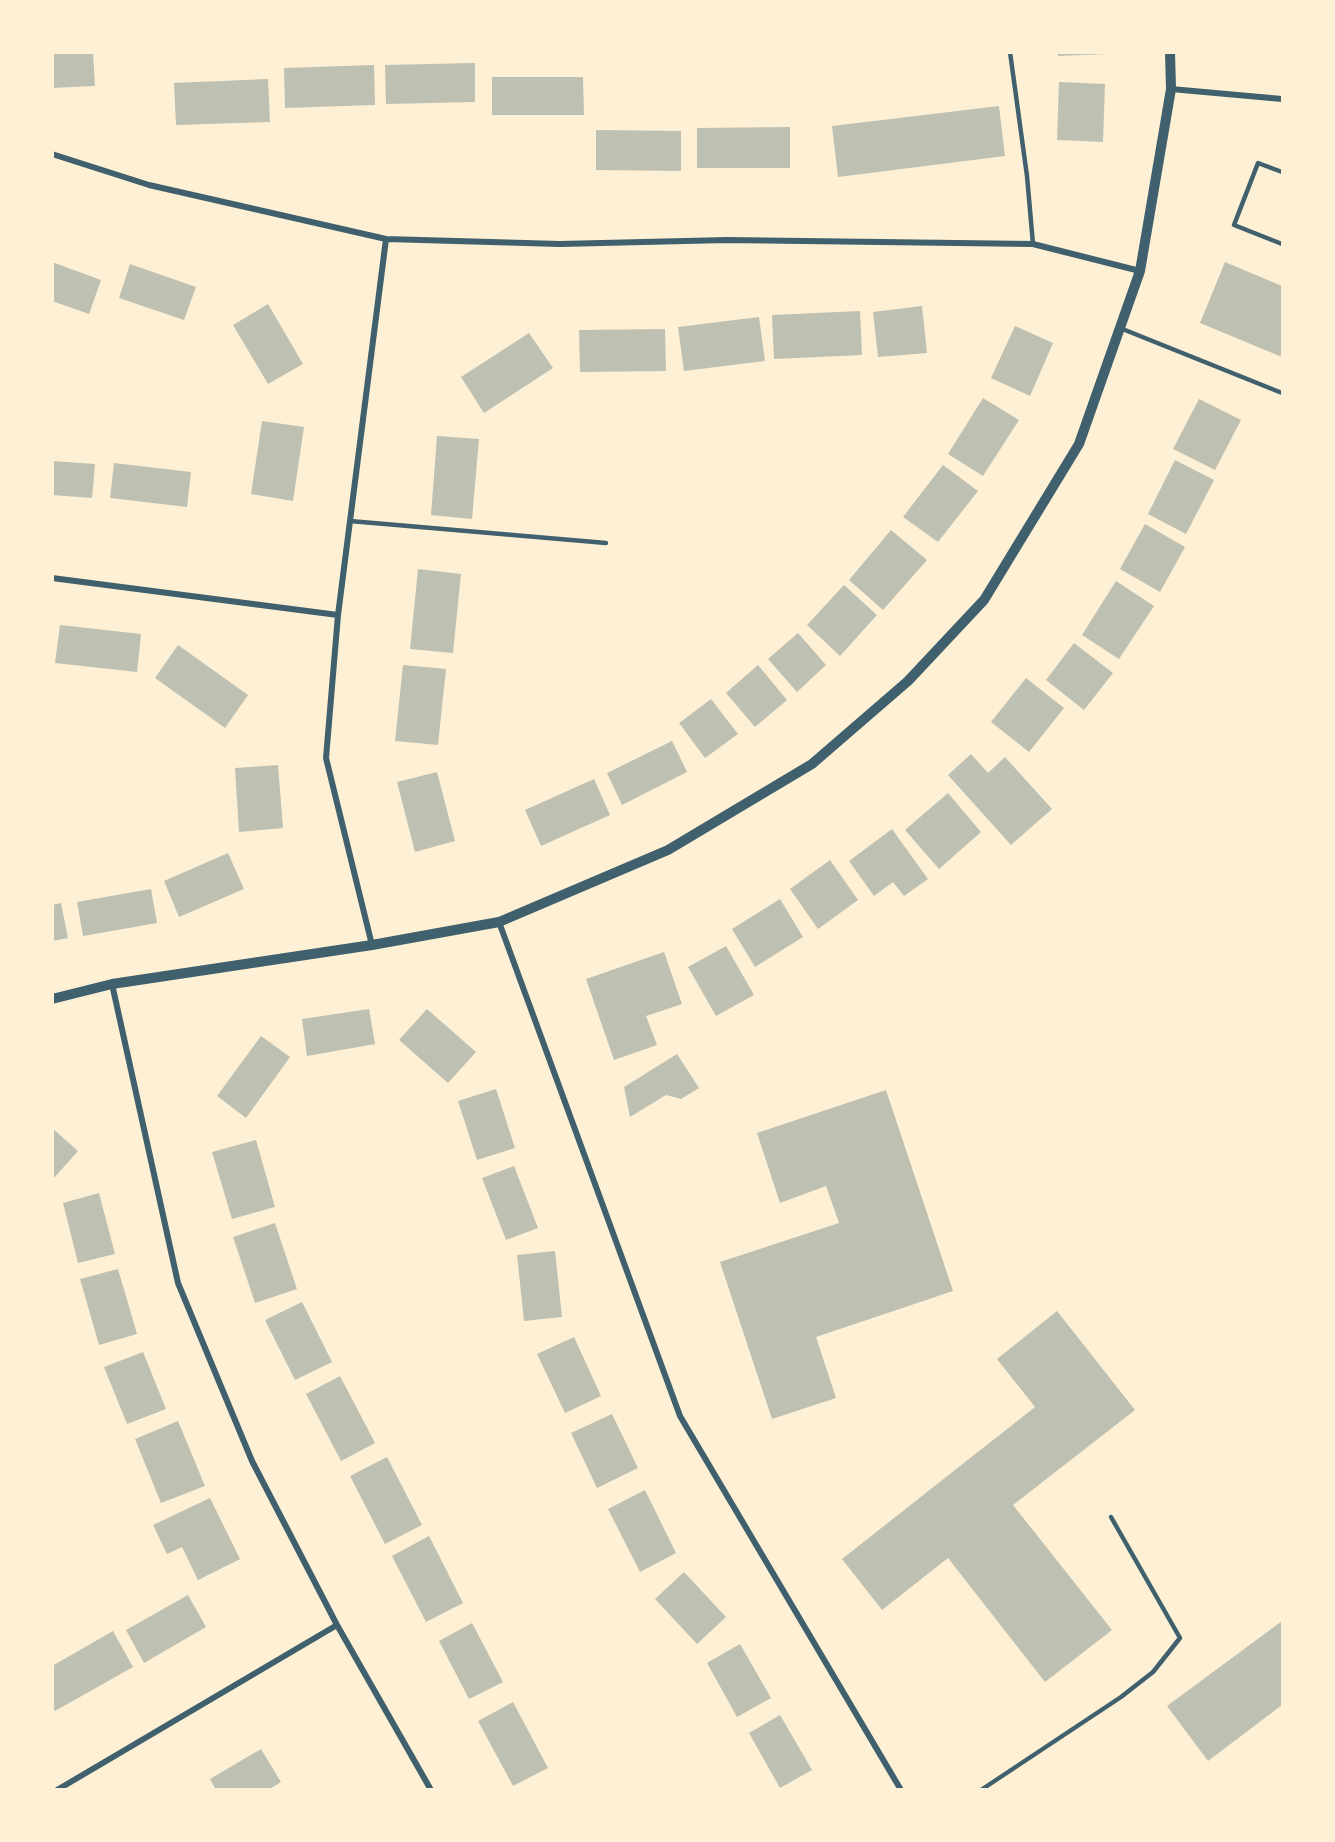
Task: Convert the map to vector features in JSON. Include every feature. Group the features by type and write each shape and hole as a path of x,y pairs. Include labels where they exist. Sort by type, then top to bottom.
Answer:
{"street":[{"path":"52,999 112,984 372,945 499,922 668,850 812,764 908,681 984,600 1079,444 1140,270 1171,89 1170,52"},
{"path":"1171,89 1282,99"},
{"path":"52,154 148,184 386,239 560,244 727,240 1033,244 1140,270"},
{"path":"372,945 326,758 338,615 386,239"},
{"path":"52,578 338,615"},
{"path":"499,922 680,1416 901,1790"},
{"path":"112,984 178,1283 252,1461 337,1625 431,1790"},
{"path":"57,1790 337,1625"}],"lane":[{"path":"1010,52 1027,176 1033,244"},
{"path":"1282,172 1258,163 1234,225 1282,244"},
{"path":"1120,328 1282,393"},
{"path":"350,521 606,543"},
{"path":"981,1790 1121,1697 1153,1672 1180,1638 1111,1516"}],"building":[{"path":"52,52 93,52 95,86 52,88"},
{"path":"1058,52 1108,52 1108,54 1058,56"},
{"path":"475,63 475,102 386,104 385,65"},
{"path":"374,65 375,105 285,108 284,68"},
{"path":"492,77 583,77 584,115 492,115"},
{"path":"268,79 270,122 176,125 174,83"},
{"path":"1059,82 1105,84 1103,142 1057,140"},
{"path":"999,106 1005,156 838,177 832,126"},
{"path":"790,127 790,168 697,168 697,128"},
{"path":"596,130 681,131 681,171 596,170"},
{"path":"52,262 101,280 89,314 52,301"},
{"path":"1225,262 1282,286 1282,357 1200,323"},
{"path":"130,264 196,287 184,320 119,298"},
{"path":"268,304 303,364 268,384 233,325"},
{"path":"922,306 927,353 878,357 873,312"},
{"path":"860,311 862,355 774,359 772,315"},
{"path":"759,317 765,361 684,371 678,327"},
{"path":"1015,326 1053,343 1030,396 991,378"},
{"path":"665,329 666,371 580,372 579,330"},
{"path":"529,333 553,368 484,413 461,377"},
{"path":"983,398 1019,420 983,476 948,454"},
{"path":"1199,399 1241,420 1215,470 1173,449"},
{"path":"262,421 304,427 293,501 251,494"},
{"path":"437,436 479,439 472,519 431,515"},
{"path":"1175,460 1214,480 1186,534 1148,514"},
{"path":"52,461 95,464 92,498 52,495"},
{"path":"114,463 191,472 187,507 110,498"},
{"path":"943,465 978,491 938,542 903,517"},
{"path":"1145,524 1185,547 1160,592 1120,569"},
{"path":"891,530 927,560 883,610 849,580"},
{"path":"418,569 461,574 453,653 410,649"},
{"path":"1116,581 1154,606 1119,659 1082,635"},
{"path":"844,585 877,615 840,656 807,625"},
{"path":"60,625 141,634 137,672 55,663"},
{"path":"798,633 826,665 797,692 768,659"},
{"path":"1074,643 1113,673 1084,710 1046,680"},
{"path":"178,645 248,695 225,728 155,678"},
{"path":"403,665 446,669 438,745 395,741"},
{"path":"758,665 787,700 755,727 726,693"},
{"path":"1026,678 1064,708 1029,752 991,722"},
{"path":"711,699 738,734 705,758 679,723"},
{"path":"672,741 687,772 622,805 607,773"},
{"path":"971,754 988,773 1005,757 1052,809 1011,845 948,775"},
{"path":"278,765 283,828 239,832 235,768"},
{"path":"437,772 455,841 415,852 397,782"},
{"path":"594,779 610,815 541,846 525,810"},
{"path":"948,793 981,832 939,869 905,830"},
{"path":"892,829 928,879 904,896 893,882 874,896 849,861"},
{"path":"228,853 244,889 179,917 164,881"},
{"path":"830,860 858,900 818,929 790,889"},
{"path":"151,889 157,923 83,936 77,902"},
{"path":"780,899 803,937 755,967 732,929"},
{"path":"61,903 68,938 52,941 52,905"},
{"path":"726,946 754,995 716,1016 688,967"},
{"path":"664,952 682,1004 646,1016 657,1045 614,1060 586,979"},
{"path":"369,1009 375,1044 307,1056 302,1019"},
{"path":"427,1009 476,1052 448,1083 399,1040"},
{"path":"261,1036 290,1057 246,1118 217,1096"},
{"path":"677,1054 699,1088 681,1099 666,1095 630,1117 624,1087"},
{"path":"496,1089 515,1148 477,1160 458,1101"},
{"path":"886,1090 953,1291 816,1337 836,1398 772,1419 720,1262 839,1223 826,1186 780,1203 757,1133"},
{"path":"52,1128 78,1151 54,1178 52,1177"},
{"path":"256,1140 275,1207 232,1219 212,1152"},
{"path":"514,1166 538,1228 506,1240 482,1178"},
{"path":"99,1193 115,1254 78,1263 63,1203"},
{"path":"275,1223 297,1289 255,1303 233,1237"},
{"path":"555,1251 562,1317 524,1321 517,1255"},
{"path":"118,1269 137,1334 99,1345 80,1279"},
{"path":"302,1302 332,1362 295,1380 265,1320"},
{"path":"1057,1311 1135,1410 1013,1505 1112,1630 1045,1682 948,1558 882,1610 842,1559 1035,1407 997,1359"},
{"path":"574,1337 601,1396 565,1413 537,1354"},
{"path":"143,1352 166,1409 127,1424 104,1367"},
{"path":"340,1376 375,1443 341,1461 306,1394"},
{"path":"612,1414 638,1468 597,1488 571,1433"},
{"path":"178,1421 205,1486 161,1503 135,1439"},
{"path":"387,1457 422,1525 385,1544 350,1476"},
{"path":"645,1490 676,1553 640,1572 608,1509"},
{"path":"210,1498 240,1559 198,1580 182,1547 167,1554 153,1525"},
{"path":"429,1536 463,1603 426,1622 392,1556"},
{"path":"684,1572 726,1617 697,1644 655,1599"},
{"path":"188,1595 206,1627 144,1663 126,1630"},
{"path":"1282,1621 1282,1705 1208,1761 1167,1706"},
{"path":"472,1623 503,1682 469,1699 439,1641"},
{"path":"113,1631 133,1667 55,1711 52,1706 52,1666"},
{"path":"740,1644 771,1698 737,1717 707,1663"},
{"path":"513,1702 548,1768 513,1786 478,1721"},
{"path":"780,1715 812,1770 780,1788 749,1733"},
{"path":"261,1749 281,1782 268,1790 216,1790 210,1779"}]}
